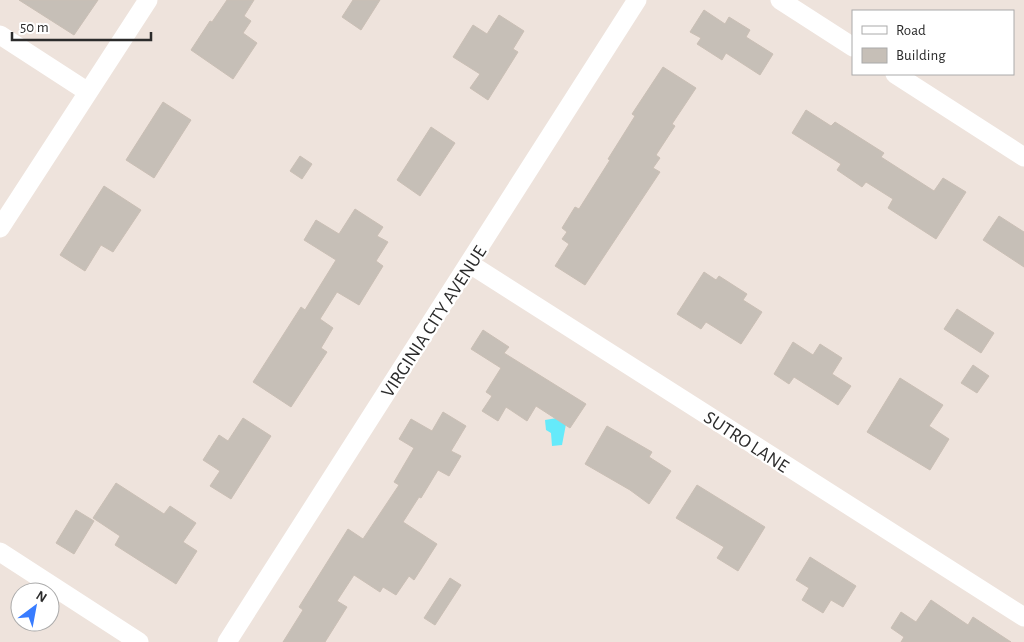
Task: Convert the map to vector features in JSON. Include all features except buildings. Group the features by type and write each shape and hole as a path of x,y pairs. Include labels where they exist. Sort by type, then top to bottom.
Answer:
{"street":[{"path":"0,228 148,0"},
{"name":"VIRGINIA CITY AVENUE","path":"227,642 637,0"},
{"path":"780,0 852,46"},
{"path":"0,35 88,92"},
{"path":"897,75 1024,157"},
{"name":"SUTRO LANE","path":"470,264 1024,617"},
{"path":"0,552 139,642"}],"water":[{"path":"557,418 566,424 562,445 552,446 551,433 546,430 545,420"}]}
